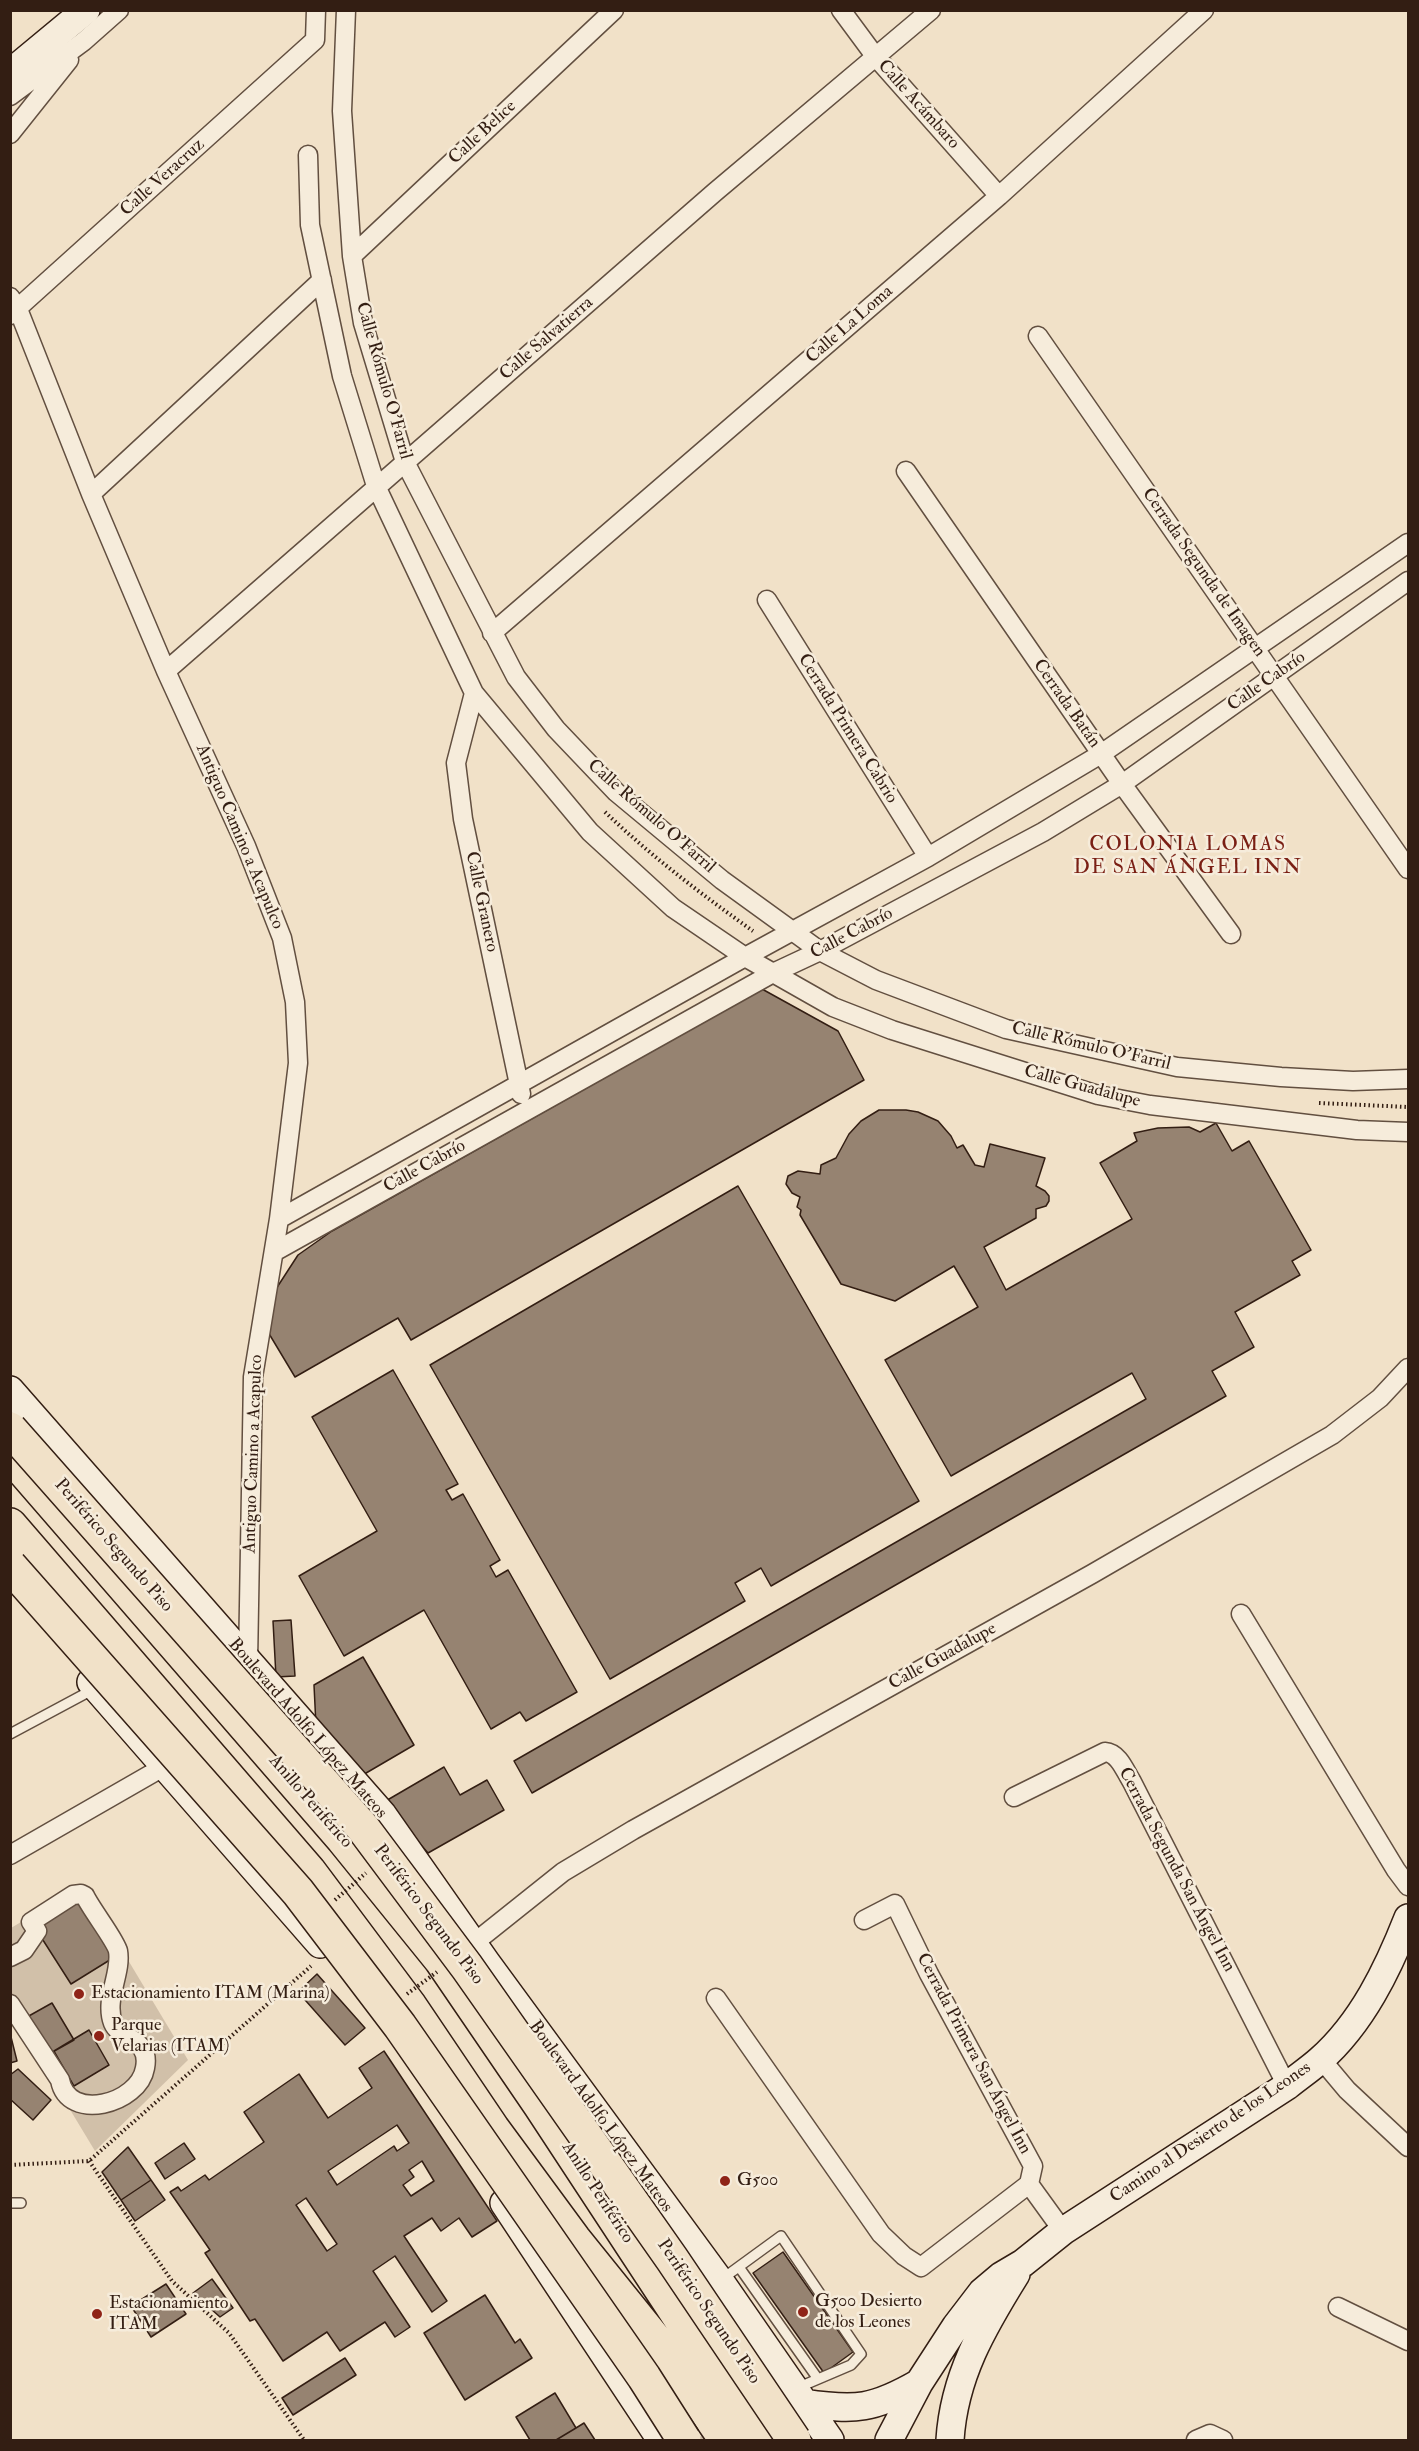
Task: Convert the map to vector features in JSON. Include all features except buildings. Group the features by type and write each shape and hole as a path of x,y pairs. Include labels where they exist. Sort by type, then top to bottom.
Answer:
{"highway":[{"name":"Periférico Segundo Piso","path":"10,1429 363,1828 474,1977 672,2259 794,2440"},
{"name":"Anillo Periférico","path":"10,1438 20,1467 343,1839 448,1976 760,2440"},
{"path":"10,1525 309,1870 410,2006 493,2129 574,2239 669,2357 726,2440"},
{"path":"10,1567 95,1623"},
{"path":"10,1567 298,1892 342,1948 400,2026 631,2357 684,2440"},
{"path":"448,1976 498,2027"},
{"path":"574,2239 604,2288"}],"main road":[{"path":"10,73 86,10"},
{"name":"Boulevard Adolfo López Mateos","path":"10,1390 383,1815 474,1943 730,2274 806,2390 830,2440"},
{"path":"10,1591 165,1766 378,2014 661,2440"},
{"name":"Camino al Desierto de los Leones","path":"889,2440 919,2383 956,2326 982,2292 1063,2231 1287,2086 1322,2058 1352,2025 1403,1946 1408,1918"},
{"name":"Camino al Desierto de los Leones","path":"950,2440 952,2411 959,2385 997,2304 1023,2263"},
{"path":"806,2390 841,2409 870,2406 892,2399 919,2383"}],"street":[{"path":"10,96 84,41 119,10"},
{"name":"Calle Veracruz","path":"13,307 315,40 316,10"},
{"name":"Calle Belice","path":"352,256 614,10"},
{"name":"Calle Acámbaro","path":"841,10 875,56 999,196"},
{"name":"Calle Salvatierra","path":"166,671 376,486 931,10"},
{"name":"Calle La Loma","path":"492,633 999,196 1204,10"},
{"name":"Calle Rómulo O'Farril","path":"348,13 342,111 352,256 363,323 405,462 516,677 556,729 616,792 722,880 820,951 876,980 1006,1029 1177,1067 1353,1081 1408,1079"},
{"path":"10,134 84,41"},
{"name":"Calle Rómulo O'Farril","path":"308,155 310,225 342,376 376,486 474,693 590,832 673,908 745,957 773,973"},
{"path":"91,494 322,280"},
{"name":"Antiguo Camino a Acapulco","path":"13,307 166,671 246,846 282,938 295,1002 298,1063 279,1219 253,1377 248,1662"},
{"name":"Cerrada Segunda de Imagen","path":"1038,336 1408,869"},
{"name":"Cerrada Batán","path":"906,471 1122,784 1231,934"},
{"name":"Calle Cabrío","path":"279,1219 745,957 928,857 1101,754 1256,650 1408,543"},
{"name":"Calle Cabrío","path":"274,1252 773,973 820,951 1043,832 1122,784 1408,581"},
{"name":"Cerrada Primera Cabrio","path":"767,600 928,857"},
{"name":"Calle Granero","path":"474,693 456,763 463,819 525,1111"},
{"name":"Calle Guadalupe","path":"773,973 833,1007 892,1030 1098,1095 1161,1107 1357,1130 1408,1132"},
{"name":"Calle Guadalupe","path":"474,1943 563,1872 633,1830 1092,1574 1332,1435 1380,1398 1408,1368"},
{"path":"1241,1614 1396,1870 1408,1886"},
{"name":"Cerrada Segunda San Ángel Inn","path":"1014,1797 1105,1752 1117,1758 1137,1792 1287,2086"},
{"path":"10,1855 165,1766"},
{"path":"10,1957 24,1950 37,1931 31,1922 73,1895 85,1896 117,1946 118,1961 112,1986 112,2019 117,2029 136,2041 142,2050 146,2062 143,2074 133,2088 116,2099 93,2104 77,2103 64,2093 60,2080 10,2004"},
{"name":"Cerrada Primera San Ángel Inn","path":"864,1920 895,1904 929,1974 1033,2166 1029,2184"},
{"path":"717,1998 881,2234 904,2256 921,2267 1029,2184 1063,2231"},
{"path":"1322,2058 1347,2090 1408,2147"},
{"path":"1338,2307 1408,2341"},
{"path":"1196,2440 1210,2434 1223,2440"}],"lane":[{"path":"10,1734 96,1688"},
{"path":"10,2203 21,2203"},
{"path":"730,2274 781,2236 861,2354 851,2365 806,2390"}],"path":[{"path":"327,1908 368,1871"},
{"path":"10,2165 89,2161 327,1953"},
{"path":"402,1999 448,1976"},
{"path":"89,2161 172,2281 229,2333 304,2440"}],"shaded area":[{"name":"Parque Velarias (ITAM)","path":"83,1885 188,2060 95,2151 11,2012 11,1928"}],"tunnel":[{"path":"673,2396 704,2440"}],"place":[{"name":"Estacionamiento ITAM (Marina)","path":"79,1994"},
{"name":"Parque Velarias (ITAM)","path":"99,2036"},
{"name":"G500","path":"725,2181"},
{"name":"G500 Desierto de los Leones","path":"803,2312"},
{"name":"Estacionamiento ITAM","path":"97,2314"}],"district":[{"name":"COLONIA LOMAS DE SAN ÁNGEL INN","path":"1188,858"}]}
